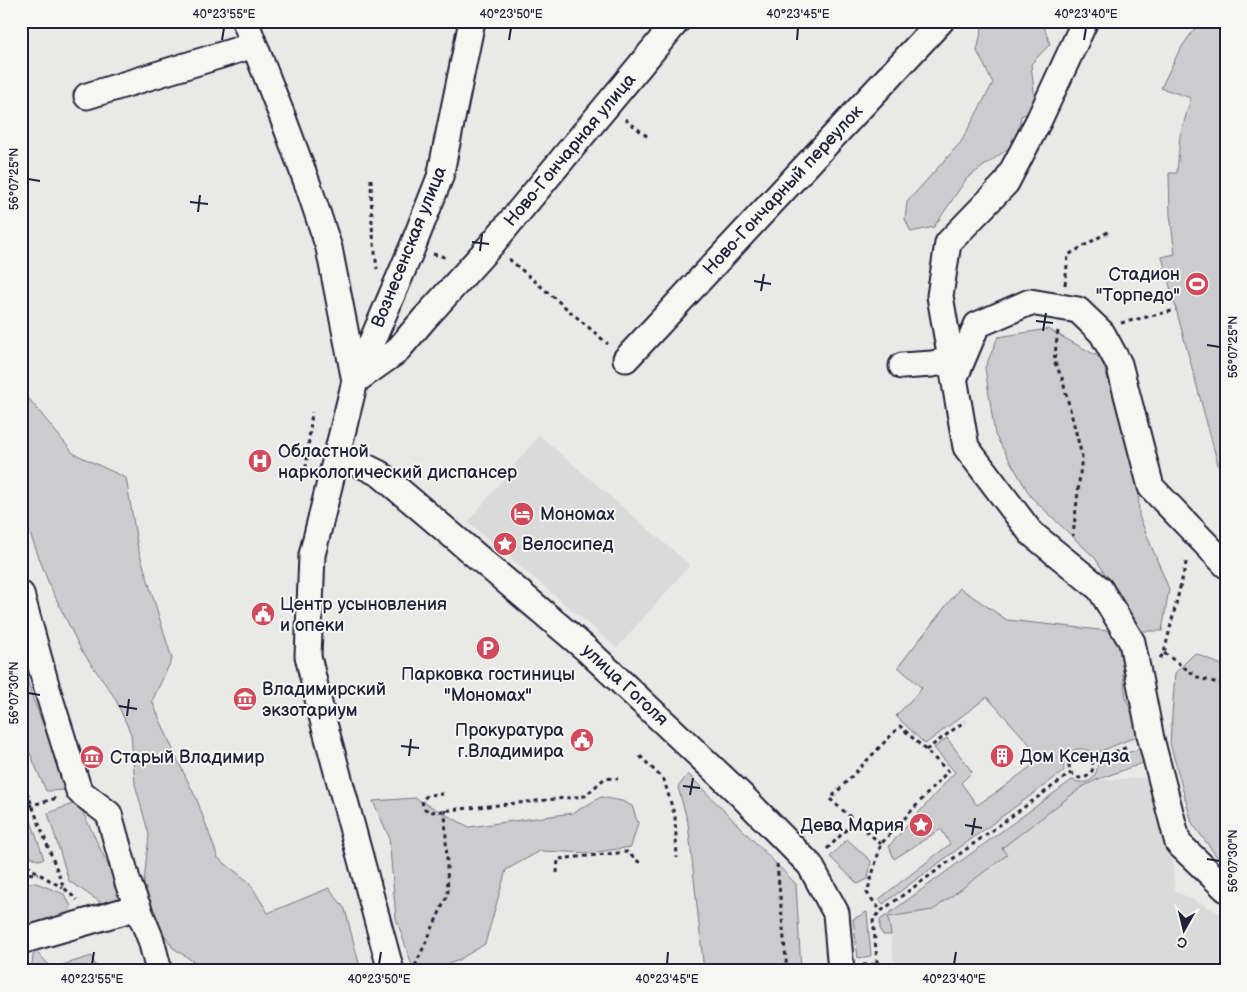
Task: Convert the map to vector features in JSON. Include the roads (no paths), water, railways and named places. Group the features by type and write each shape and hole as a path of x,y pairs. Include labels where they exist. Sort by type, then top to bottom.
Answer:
{"street":[{"path":"245,21 290,135 329,248 355,381"},
{"name":"Вознесенская улица","path":"391,971 322,716 308,656 312,555 355,381 440,177 472,21"},
{"name":"Ново-Гончарная улица","path":"355,381 396,352 492,244 677,21"},
{"name":"Ново-Гончарный переулок","path":"626,359 941,21"},
{"path":"1084,21 1039,120 1006,183 948,243 940,296 966,447 999,508 1026,539 1070,564 1100,589 1132,642 1151,739 1178,843 1226,889"},
{"path":"87,96 254,45"},
{"path":"953,369 977,325 1030,302 1064,296 1102,333 1119,364 1151,487 1226,565"},
{"path":"902,366 932,364 953,369"},
{"name":"улица Гоголя","path":"336,455 380,474 586,649 773,827 810,865 836,913 841,971"},
{"path":"21,594 48,692 79,791 109,814 128,883 151,940 159,971"},
{"path":"21,941 138,907"}],"place":[{"name":"Стадион \"Торпедо\"","path":"1197,284"},
{"name":"Областной наркологический диспансер","path":"260,461"},
{"name":"Мономах","path":"522,514"},
{"name":"Велосипед","path":"505,544"},
{"name":"Центр усыновления и опеки","path":"263,614"},
{"name":"Парковка гостиницы \"Мономах\"","path":"488,648"},
{"name":"Владимирский экзотариум","path":"245,699"},
{"name":"Прокуратура г.Владимира","path":"582,740"},
{"name":"Дом Ксендза","path":"1002,756"},
{"name":"Старый Владимир","path":"92,757"},
{"name":"Дева Мария","path":"921,825"}]}
